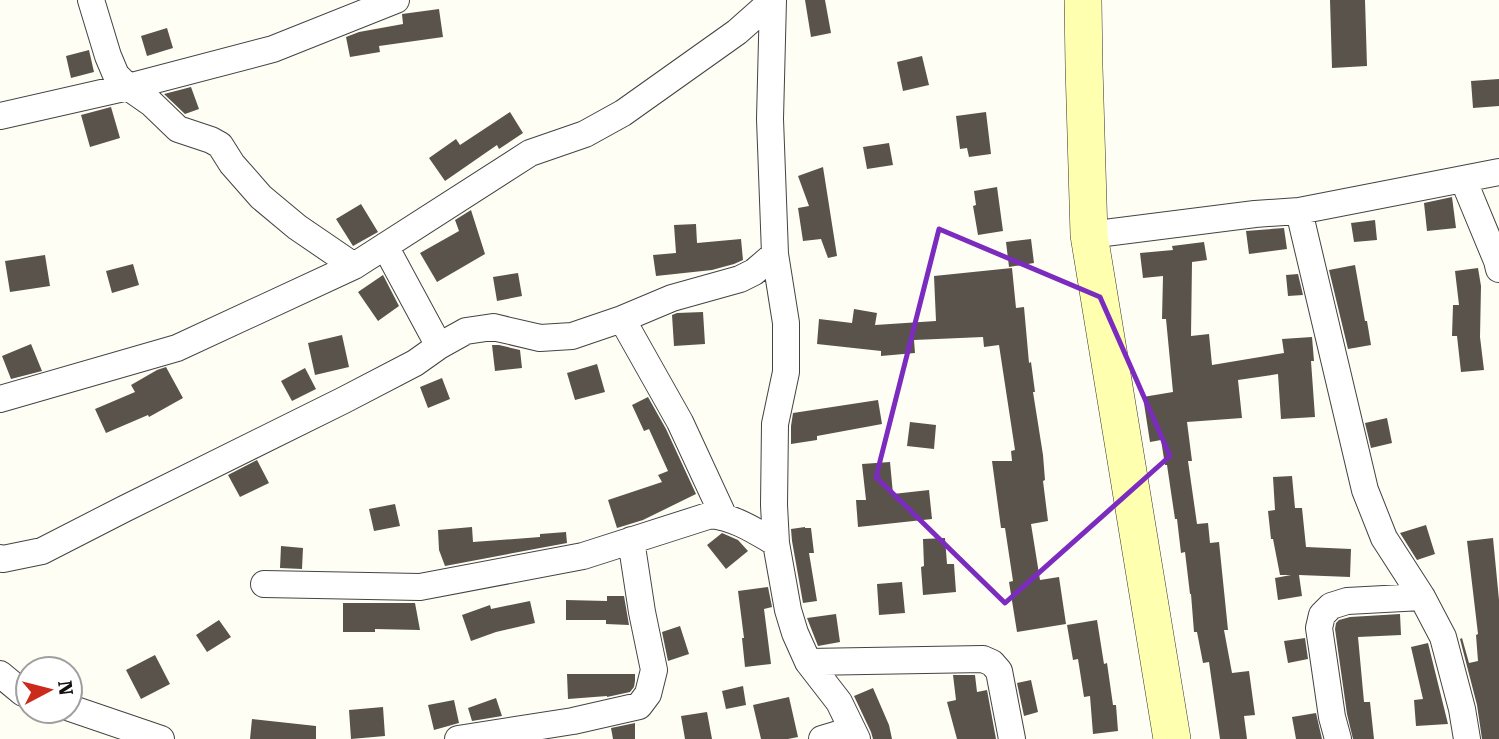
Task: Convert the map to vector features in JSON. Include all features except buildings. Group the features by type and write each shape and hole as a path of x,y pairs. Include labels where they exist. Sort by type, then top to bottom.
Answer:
{"main road":[{"path":"1083,0 1090,234 1172,739"}],"street":[{"path":"91,0 108,56 117,75 128,87 151,103 178,129 220,145 232,164 261,197 354,266"},
{"path":"0,116 128,87 273,49 396,0"},
{"path":"0,398 177,348 354,266 530,153 584,134 623,113 737,32 773,0"},
{"path":"773,0 770,119 775,254 786,323 786,372 775,424 776,543 795,633 808,662 839,702 854,734 822,739"},
{"path":"1090,234 1298,211 1499,172"},
{"path":"1463,179 1499,269"},
{"path":"1298,211 1365,490 1384,538 1422,597 1443,637 1467,739"},
{"path":"385,246 439,346"},
{"path":"0,558 43,551 415,363 466,331 493,327 540,338 572,337 672,298 740,279 754,272 775,254"},
{"path":"622,319 680,422 724,517"},
{"path":"264,584 420,587 583,556 711,515 745,525 776,543"},
{"path":"458,739 573,721 639,706 648,694 653,670 631,540"},
{"path":"1338,739 1322,648 1322,615 1331,606 1346,601 1422,597"},
{"path":"808,662 983,659 992,663 999,671 1012,739"},
{"path":"0,674 14,685"},
{"path":"84,713 161,739"}],"highlighted area":[{"path":"939,229 1100,297 1170,456 1005,603 876,477"}]}
